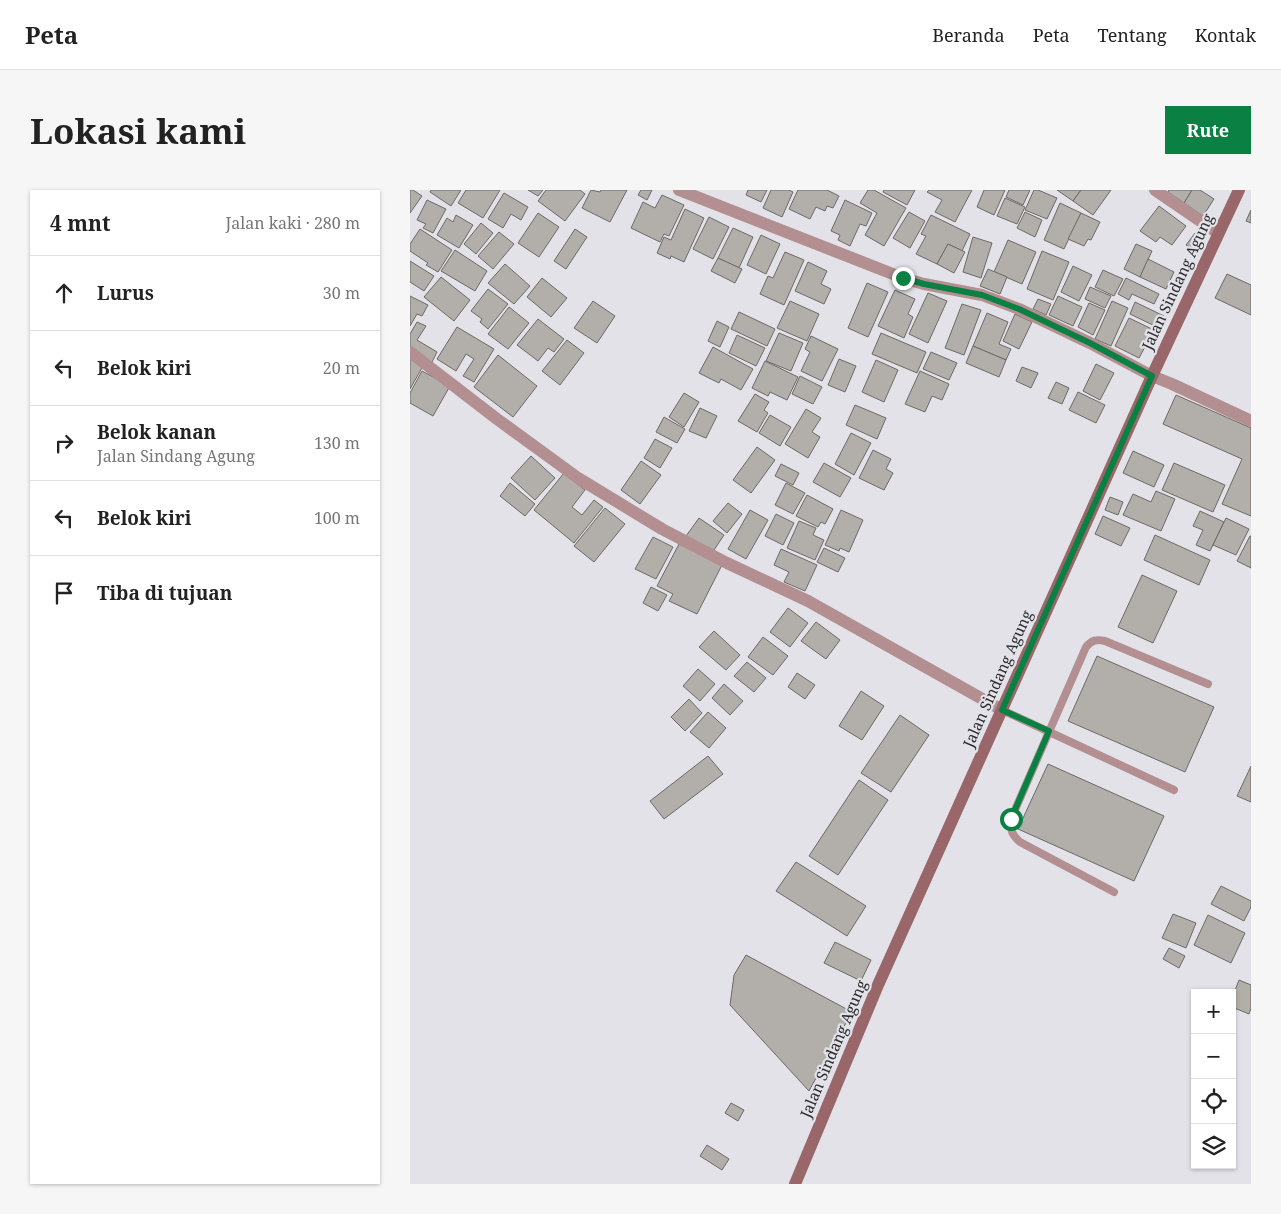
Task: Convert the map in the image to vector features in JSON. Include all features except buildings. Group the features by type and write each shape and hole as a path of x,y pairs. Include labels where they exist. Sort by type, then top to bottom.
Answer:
{"main road":[{"name":"Jalan Sindang Agung","path":"794,1184 878,985 1152,376 1240,190"}],"street":[{"path":"679,190 903,278 982,295 1019,309 1152,376 1251,421"},
{"path":"1155,190 1218,233"},
{"path":"410,352 578,478 662,529 727,563 808,601 1002,710"}],"lane":[{"path":"1114,892 1020,842 1010,828 1011,819 1086,647 1091,641 1098,639 1105,641 1208,684"},
{"path":"1002,710 1174,790"}],"route":[{"path":"903,278 982,295 1019,309 1090,343 1152,376 1002,710 1049,731 1011,819"}]}
